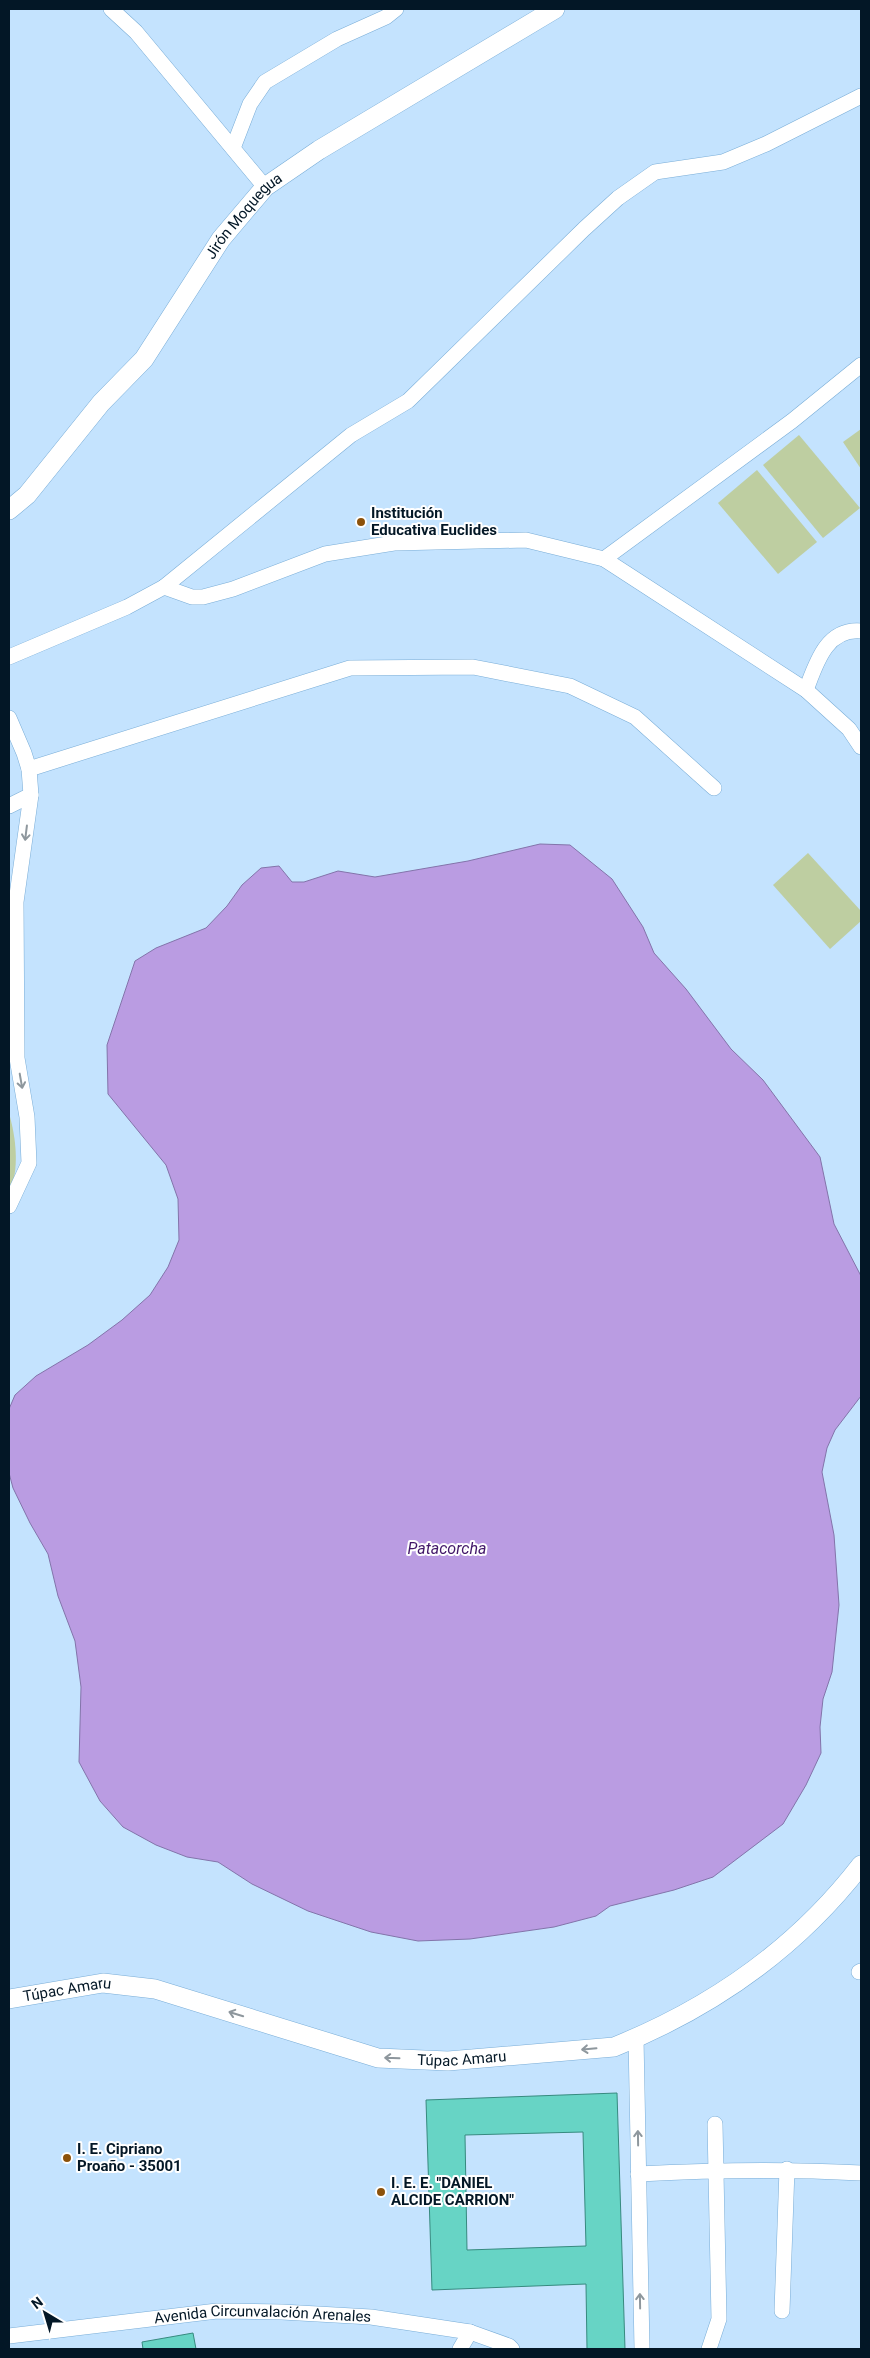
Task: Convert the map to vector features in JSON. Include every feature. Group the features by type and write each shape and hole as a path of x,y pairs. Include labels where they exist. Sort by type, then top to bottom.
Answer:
{"street":[{"path":"111,9 136,32 264,187"},
{"path":"233,148 250,104 265,82 336,39 386,16 396,9"},
{"name":"Jirón Moquegua","path":"9,510 27,495 101,402 144,358 221,239 264,187 319,150 555,9"},
{"path":"9,657 126,607 164,587 351,435 408,401 584,229 618,198 656,172 723,162 766,144 861,96"},
{"path":"604,559 792,422 861,365"},
{"path":"164,587 192,597 203,597 233,589 325,554 394,543 526,540 604,559 806,690 849,729 861,747"},
{"path":"806,690 821,652 830,642 848,632 861,630"},
{"path":"29,769 350,668 473,667 570,686 636,716 714,788"},
{"path":"9,718 24,752 29,769 31,795 16,902 17,1058 27,1117 29,1164 9,1206"},
{"path":"9,806 31,795"},
{"name":"Túpac Amaru","path":"9,1999 103,1983 155,1989 378,2058 448,2061 614,2047 636,2038 712,1999 775,1955 845,1886 861,1865"},
{"path":"636,2038 642,2349"},
{"path":"709,2349 719,2319 715,2124"},
{"path":"638,2174 787,2169 861,2173"},
{"path":"782,2311 787,2169"},
{"name":"Avenida Circunvalación Arenales","path":"9,2336 217,2312 282,2312 371,2317 470,2332 509,2346 512,2349"},
{"path":"460,2349 470,2332"}],"green space":[{"path":"861,429 861,469 843,442"},
{"path":"799,435 860,508 823,538 763,465"},
{"path":"757,470 817,542 778,574 718,503"},
{"path":"808,853 861,911 861,921 830,949 773,885"},
{"path":"9,1113 14,1133 16,1164 9,1194"}],"water":[{"name":"Patacorcha","path":"540,844 570,845 612,879 643,927 654,953 686,989 731,1049 763,1080 820,1157 834,1224 861,1276 861,1396 835,1430 827,1448 822,1472 834,1535 839,1605 832,1672 823,1699 820,1727 821,1753 806,1785 783,1824 713,1877 674,1890 610,1906 596,1916 554,1927 470,1939 418,1941 371,1932 308,1911 252,1884 218,1862 187,1857 156,1845 123,1827 100,1801 79,1762 81,1687 75,1641 58,1596 48,1554 13,1488 9,1473 9,1409 15,1395 36,1376 88,1345 122,1320 150,1295 168,1267 179,1240 178,1199 166,1165 108,1094 107,1045 135,961 156,948 206,928 227,906 242,885 261,868 279,866 292,882 304,882 338,871 375,877 468,861"}],"building":[{"path":"617,2093 625,2349 587,2349 586,2284 432,2290 426,2100","holes":["583,2132 586,2246 467,2250 465,2135"]},
{"path":"193,2333 196,2349 143,2349 142,2342"}],"place":[{"name":"Institución Educativa Euclides","path":"361,522"},
{"name":"I. E. Cipriano Proaño - 35001","path":"67,2158"},
{"name":"I. E. E. \"DANIEL ALCIDE CARRION\"","path":"381,2192"}]}
